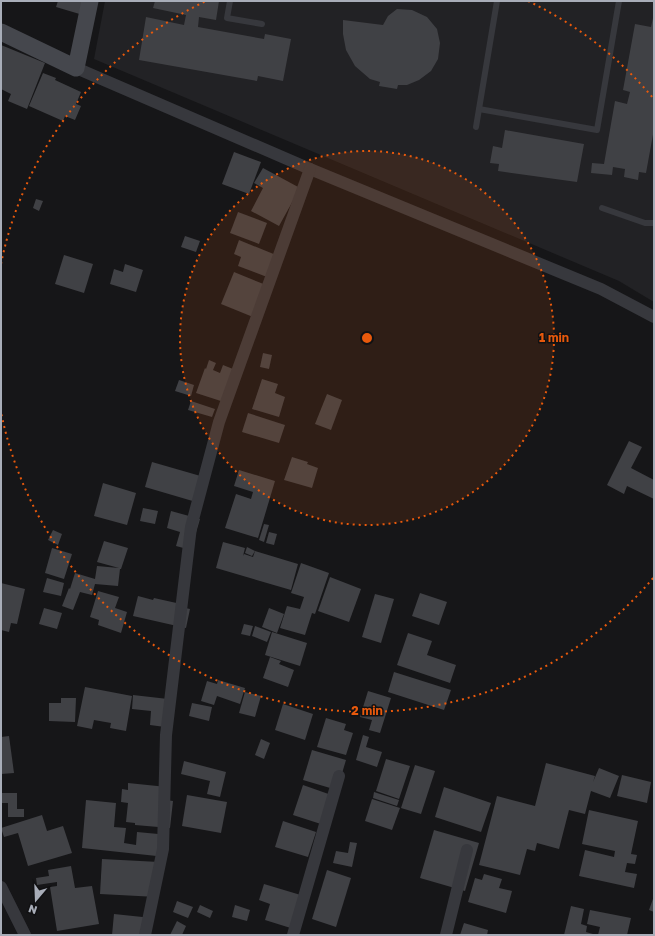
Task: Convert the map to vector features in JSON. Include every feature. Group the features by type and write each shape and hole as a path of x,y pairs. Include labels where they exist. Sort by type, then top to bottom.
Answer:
{"street":[{"path":"76,68 90,1"},
{"path":"1,32 76,68 310,169 601,289 654,317"},
{"path":"145,935 163,849 166,735 191,527 219,422 310,169"},
{"path":"293,935 339,776"},
{"path":"446,935 467,850"},
{"path":"1,887 25,935"}],"lane":[{"path":"230,1 227,18 262,24"},
{"path":"476,127 497,1"},
{"path":"479,109 597,130 620,1"},
{"path":"602,208 645,223 654,223"}],"shaded area":[{"path":"105,1 654,1 654,302 619,281 94,59"}],"building":[{"path":"58,1 87,1 83,15 56,7"},
{"path":"155,1 219,1 216,20 199,17 198,27 264,39 265,34 291,39 283,81 258,76 257,81 139,60 146,17 184,25 186,15 153,8"},
{"path":"397,9 412,10 427,17 437,29 440,43 438,59 431,71 419,80 407,85 398,85 397,89 379,86 380,82 370,79 355,66 346,50 343,34 343,20 383,25 388,16"},
{"path":"653,18 654,129 646,173 639,172 638,180 624,177 625,169 613,167 612,175 591,173 592,163 604,164 615,101 627,104 630,92 623,90 635,24 651,27"},
{"path":"1,45 45,63 27,109 8,101 11,94 1,89"},
{"path":"43,73 56,78 55,80 81,92 76,104 81,106 75,120 65,116 63,121 29,106"},
{"path":"505,130 584,144 577,182 498,171 499,164 490,163 493,146 502,148"},
{"path":"234,152 261,162 249,194 222,184"},
{"path":"263,168 300,188 279,226 251,211 263,188 254,183"},
{"path":"36,199 43,201 39,211 33,208"},
{"path":"238,212 267,223 259,244 230,233"},
{"path":"185,236 200,241 196,252 181,247"},
{"path":"239,240 276,255 267,277 238,266 241,257 234,254"},
{"path":"64,255 93,264 84,293 55,284"},
{"path":"125,264 143,270 136,292 110,284 114,269 123,272"},
{"path":"234,272 266,285 253,317 221,304"},
{"path":"263,353 272,355 269,369 260,367"},
{"path":"209,360 216,363 213,370 220,373 223,365 238,371 227,403 196,393"},
{"path":"262,379 278,384 275,393 285,397 279,417 252,409"},
{"path":"179,380 194,385 191,396 175,391"},
{"path":"327,394 342,400 331,430 315,424"},
{"path":"191,401 215,409 212,417 188,410"},
{"path":"248,413 285,425 279,443 242,432"},
{"path":"629,441 642,447 631,468 654,480 654,499 627,486 624,494 607,485"},
{"path":"292,457 308,462 307,464 318,468 312,488 284,480"},
{"path":"152,462 204,477 196,502 145,487"},
{"path":"239,470 275,481 258,538 225,528 236,494 251,499 253,492 234,486"},
{"path":"103,483 136,493 127,525 94,516"},
{"path":"143,508 158,511 155,524 140,521"},
{"path":"171,511 200,519 191,550 176,546 180,532 167,528"},
{"path":"264,524 269,525 264,542 259,540"},
{"path":"53,530 62,534 58,545 48,540"},
{"path":"269,532 277,534 274,545 266,543"},
{"path":"104,541 128,548 120,569 118,586 95,584 92,595 80,592 73,610 62,606 69,588 70,589 75,573 95,579 97,566 119,568 97,562"},
{"path":"223,542 245,548 243,556 244,554 253,557 255,551 298,564 291,590 216,568"},
{"path":"247,547 255,551 252,556 245,553"},
{"path":"52,548 72,554 64,579 45,573"},
{"path":"301,563 329,573 315,614 312,613 305,635 280,628 287,606 300,609 304,597 291,593"},
{"path":"330,577 361,589 349,622 318,611"},
{"path":"47,578 64,583 61,596 43,592"},
{"path":"1,583 25,589 17,624 11,623 9,632 1,630"},
{"path":"98,591 119,597 115,608 127,612 121,633 98,625 99,620 90,617"},
{"path":"420,593 447,602 439,625 412,616"},
{"path":"375,594 394,599 381,643 362,637"},
{"path":"138,596 181,604 181,607 190,609 186,628 133,616"},
{"path":"44,608 62,613 57,629 39,624"},
{"path":"269,608 284,614 277,633 262,627"},
{"path":"244,624 253,626 250,636 241,634"},
{"path":"255,626 271,632 267,642 252,636"},
{"path":"272,632 307,643 300,666 265,655"},
{"path":"408,633 432,641 427,655 456,665 450,683 397,665"},
{"path":"270,657 281,661 279,664 294,670 288,687 263,678"},
{"path":"394,672 451,690 444,710 388,692"},
{"path":"218,680 245,688 240,704 217,696 214,705 201,701 207,681 217,684"},
{"path":"85,687 132,696 126,731 110,728 111,723 94,720 92,729 77,726"},
{"path":"368,691 391,698 380,733 369,730 372,720 360,717"},
{"path":"245,692 261,696 255,717 239,713"},
{"path":"133,695 168,699 165,727 150,725 151,711 132,709"},
{"path":"61,698 76,698 75,722 49,721 49,703 61,703"},
{"path":"192,703 212,707 209,721 189,716"},
{"path":"283,704 313,714 305,740 275,730"},
{"path":"326,718 346,724 344,730 353,733 346,755 317,747"},
{"path":"363,735 369,737 366,747 382,752 377,767 356,760"},
{"path":"9,736 14,773 1,774 1,737"},
{"path":"261,739 270,743 264,759 255,755"},
{"path":"312,750 346,760 337,790 303,780"},
{"path":"386,759 410,766 399,799 376,791"},
{"path":"184,761 226,772 220,797 207,794 210,781 181,774"},
{"path":"546,763 595,776 593,782 599,768 619,776 610,798 591,791 585,814 569,810 559,849 537,843 535,851 527,849 520,875 479,865 497,796 535,806"},
{"path":"415,765 435,771 421,814 401,808"},
{"path":"622,775 651,782 647,803 617,796"},
{"path":"128,783 167,787 166,800 173,801 170,828 135,825 135,823 126,822 128,803 121,802 122,789 128,790"},
{"path":"303,785 337,797 327,826 293,815"},
{"path":"444,787 491,803 481,832 435,817"},
{"path":"374,792 399,800 397,806 373,798"},
{"path":"1,793 17,793 17,809 24,809 24,817 8,817 8,803 1,803"},
{"path":"187,795 227,802 221,833 182,826"},
{"path":"372,799 400,808 392,830 365,821"},
{"path":"86,800 116,803 114,827 126,828 124,843 136,845 137,832 169,835 166,857 82,848"},
{"path":"589,810 638,821 631,854 637,855 635,864 627,863 625,872 637,874 634,888 579,876 585,850 614,857 615,851 582,844"},
{"path":"42,815 47,831 63,826 72,853 28,866 18,833 4,837 1,828"},
{"path":"283,821 316,832 308,857 275,847"},
{"path":"434,830 479,843 465,891 420,878"},
{"path":"350,842 357,843 352,867 333,863 336,851 348,853"},
{"path":"102,859 159,862 157,897 100,894"},
{"path":"71,866 75,888 92,886 99,924 57,931 50,887 57,886 57,882 37,885 36,878 49,876 48,870"},
{"path":"327,870 351,878 336,927 312,919"},
{"path":"484,874 502,879 499,888 512,891 506,913 468,902 475,878 482,880"},
{"path":"264,884 304,896 297,930 265,920 270,904 259,900"},
{"path":"654,896 654,912 649,910"},
{"path":"177,901 193,907 188,918 173,912"},
{"path":"200,905 213,911 210,918 197,912"},
{"path":"235,905 250,910 247,921 232,917"},
{"path":"571,906 584,909 581,924 587,926 586,932 593,935 564,935"},
{"path":"590,910 631,918 627,935 598,935 600,927 587,924"},
{"path":"114,914 152,918 150,935 112,935"},
{"path":"177,921 186,926 182,935 170,935"},
{"path":"464,923 488,930 487,935 460,935"}]}
